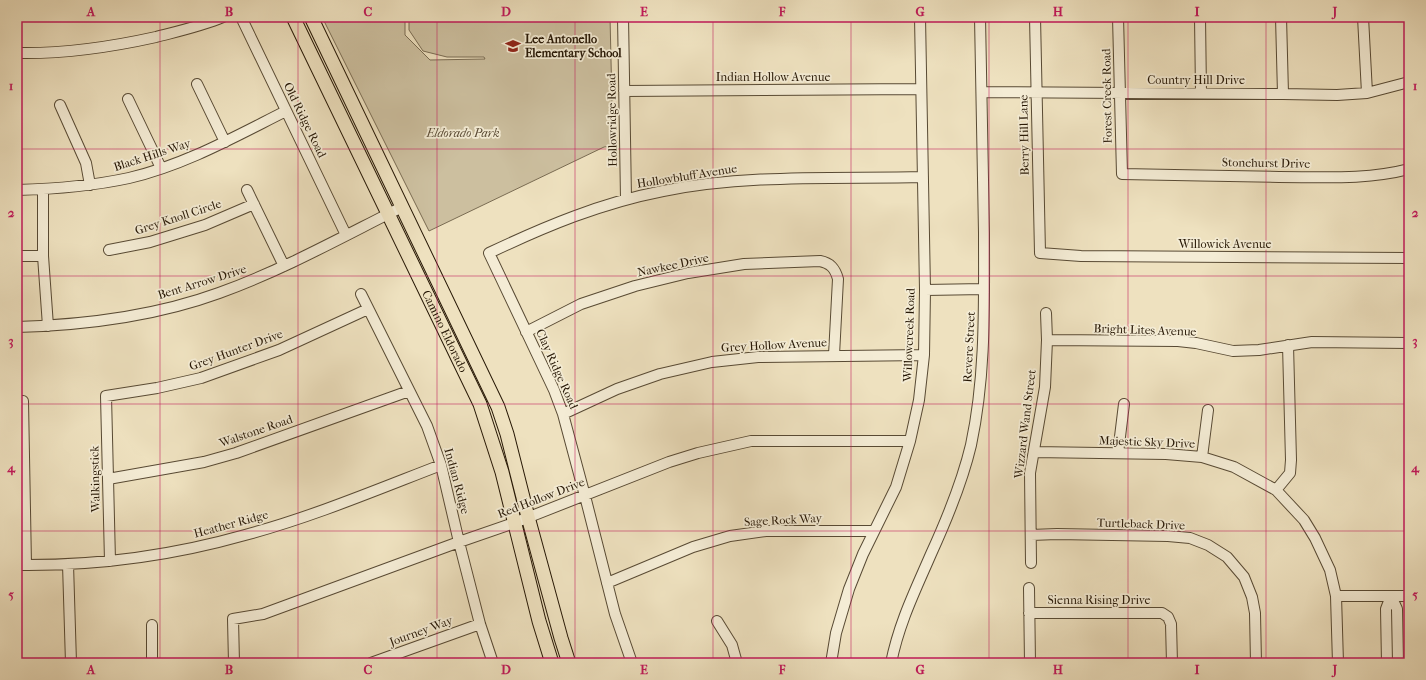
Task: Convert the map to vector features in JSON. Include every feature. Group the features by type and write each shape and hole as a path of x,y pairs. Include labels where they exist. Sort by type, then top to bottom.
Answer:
{"main road":[{"name":"Camino Eldorado","path":"293,17 480,404 496,450 539,621 552,663"},
{"name":"Camino Eldorado","path":"311,17 498,407 508,434 528,517 569,663"}],"street":[{"path":"17,52 73,51 122,44 181,31 224,17"},
{"name":"Old Ridge Road","path":"241,17 346,235"},
{"name":"Hollowridge Road","path":"623,17 626,199"},
{"name":"Willowcreek Road","path":"831,663 836,633 849,589 874,531 896,487 910,441 919,400 924,355 925,290 920,17"},
{"name":"Revere Street","path":"891,663 902,621 944,524 964,468 971,445 980,392 984,289 980,17"},
{"name":"Berry Hill Lane","path":"1035,17 1040,253"},
{"name":"Forest Creek Road","path":"1118,17 1122,174"},
{"path":"1200,17 1201,93"},
{"path":"1281,17 1283,94"},
{"path":"1363,17 1367,93"},
{"name":"Country Hill Drive","path":"982,92 1337,95 1367,93 1409,82"},
{"path":"197,84 225,142"},
{"name":"Indian Hollow Avenue","path":"624,91 921,89"},
{"path":"128,100 161,168"},
{"path":"60,105 86,162 90,185"},
{"name":"Black Hills Way","path":"17,190 43,190 90,185 130,177 161,168 192,157 225,142 286,111"},
{"name":"Stonehurst Drive","path":"1122,174 1325,177 1368,176 1409,169"},
{"name":"Hollowbluff Avenue","path":"489,253 575,215 626,199 663,191 705,184 748,180 923,178"},
{"path":"43,190 43,256 48,326"},
{"path":"247,190 284,266"},
{"name":"Grey Knoll Circle","path":"109,250 150,242 205,225 254,204"},
{"name":"Bent Arrow Drive","path":"17,327 48,326 134,315 187,303 218,294 284,266 402,207"},
{"name":"Clay Ridge Road","path":"489,253 554,390 563,414 623,641 632,663"},
{"name":"Willowick Avenue","path":"1040,253 1080,256 1409,258"},
{"path":"17,256 43,256"},
{"name":"Nawkee Drive","path":"526,332 581,304 635,286 688,273 744,264 820,261 833,267 838,279 834,355"},
{"path":"925,290 984,289"},
{"name":"Indian Ridge","path":"361,294 427,426 441,465 458,542 480,624 493,663"},
{"name":"Grey Hunter Drive","path":"106,396 157,388 201,378 279,350 368,309"},
{"name":"Wizzard Wand Street","path":"1031,563 1030,473 1045,387 1047,340 1046,313"},
{"name":"Bright Lites Avenue","path":"1047,340 1178,341 1233,350 1259,350 1312,342 1409,343"},
{"path":"1276,490 1290,473 1291,460 1288,345"},
{"name":"Grey Hollow Avenue","path":"563,414 617,389 653,376 712,362 758,356 924,355"},
{"name":"Walstone Road","path":"108,479 204,462 236,453 409,391"},
{"name":"Walkingstick","path":"106,396 110,561"},
{"path":"20,401 22,565"},
{"path":"1118,453 1124,404"},
{"path":"1202,457 1208,410"},
{"name":"Red Hollow Drive","path":"234,663 233,620 264,614 458,542 514,523 668,462 698,453 751,441 910,441"},
{"name":"Majestic Sky Drive","path":"1034,452 1166,454 1202,457 1234,466 1276,490 1304,520 1315,538 1330,570 1336,596 1338,663"},
{"name":"Heather Ridge","path":"22,565 110,561 157,555 244,535 310,515 441,465"},
{"name":"Sage Rock Way","path":"607,583 693,546 730,536 766,531 874,531"},
{"name":"Turtleback Drive","path":"1031,535 1168,536 1190,538 1208,545 1227,557 1244,577 1252,597 1255,613 1256,663"},
{"path":"68,564 71,663"},
{"path":"1029,588 1030,663"},
{"path":"1336,596 1409,596"},
{"path":"1387,663 1386,610 1391,596"},
{"path":"1391,596 1397,609 1398,663"},
{"name":"Sienna Rising Drive","path":"1029,613 1162,613 1168,617 1171,624 1172,663"},
{"path":"718,621 732,645 738,663"},
{"name":"Journey Way","path":"371,663 480,624"},
{"path":"152,625 152,663"}],"green space":[{"name":"Eldorado Park","path":"322,17 405,17 405,35 430,60 485,59 484,57 447,57 423,51 409,30 409,17 610,17 613,146 604,147 429,231"}],"place":[{"name":"Lee Antonello Elementary School","path":"513,46"}]}
